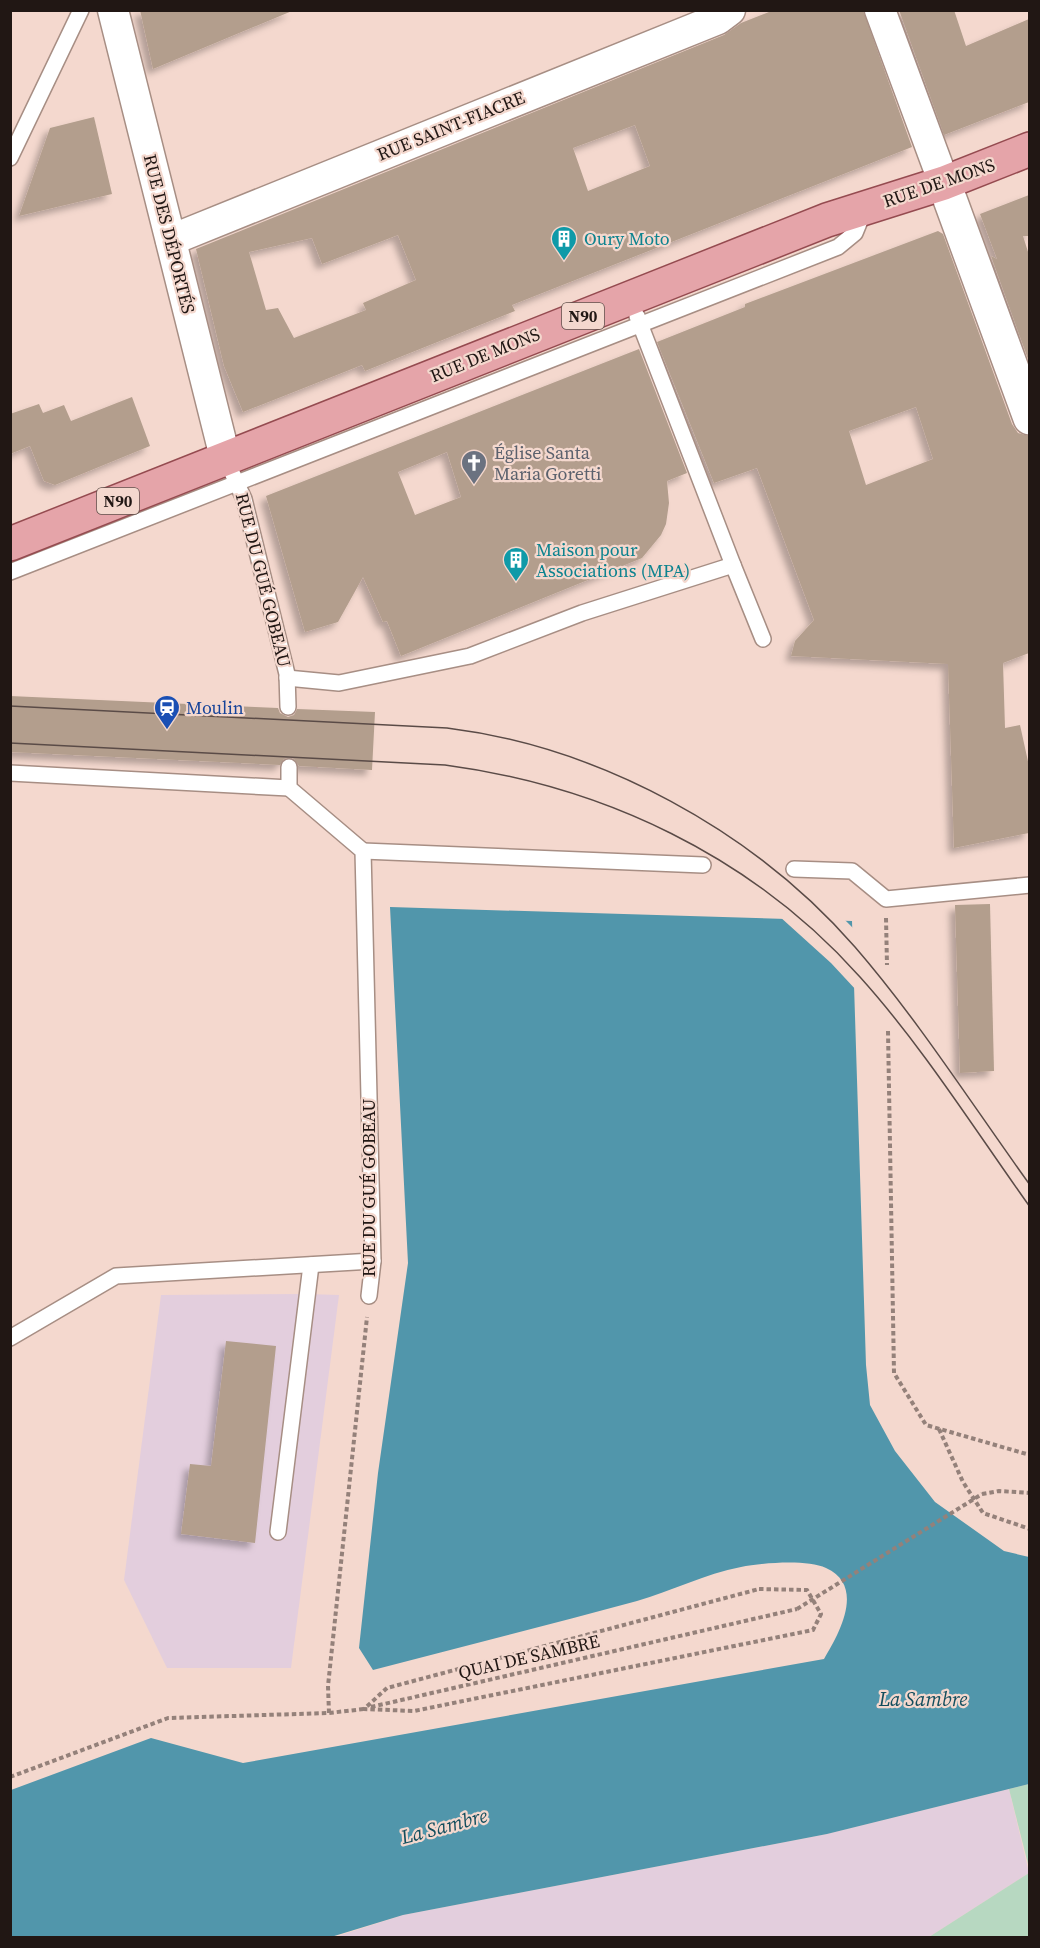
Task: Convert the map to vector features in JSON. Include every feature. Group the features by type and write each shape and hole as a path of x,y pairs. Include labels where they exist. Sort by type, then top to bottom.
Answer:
{"main road":[{"name":"RUE DE MONS","path":"10,544 231,470 635,311 827,220 944,183 1029,149"}],"street":[{"name":"RUE DES DÉPORTÉS","path":"113,10 231,470"},
{"name":"RUE SAINT-FIACRE","path":"171,240 718,19 730,10"},
{"path":"880,10 1029,418"}],"lane":[{"path":"10,158 81,10"},
{"path":"635,311 763,639"},
{"path":"10,572 231,470"},
{"name":"RUE DU GUÉ GOBEAU","path":"231,470 244,499 287,678 288,707"},
{"path":"287,678 339,683 470,656 582,613 733,565"},
{"path":"289,767 289,788"},
{"path":"10,773 289,788 363,851 702,865"},
{"name":"RUE DU GUÉ GOBEAU","path":"363,851 373,1261 369,1296"},
{"path":"794,869 852,871 886,899 1029,885"},
{"path":"10,1338 116,1276 373,1261"},
{"path":"278,1532 311,1265"}],"path":[{"path":"886,899 887,965"},
{"path":"888,1031 894,1373 926,1425 1029,1455"},
{"name":"RUE DU GUÉ GOBEAU","path":"329,1713 328,1686 369,1296"},
{"path":"939,1428 963,1482 983,1513 1029,1529"},
{"name":"QUAI DE SAMBRE","path":"10,1777 168,1718 329,1713 364,1709 797,1609 982,1494 999,1491 1029,1493"},
{"path":"759,1589 807,1590 821,1614 813,1630 414,1711 364,1709 387,1688 759,1589"}],"shaded area":[{"path":"161,1295 339,1295 291,1668 167,1668 124,1580"},
{"path":"1009,1789 1029,1873 929,1937 332,1938 403,1915 827,1834"}],"green space":[{"path":"1030,1784 1029,1868 1009,1789"},
{"path":"1029,1873 1029,1937 929,1937"}],"water":[{"name":"La Sambre","path":"390,907 852,921 866,1365 870,1405 895,1451 935,1502 1004,1551 1029,1557 1029,1784 827,1834 403,1915 331,1937 11,1938 11,1790 151,1738 243,1763 824,1659 842,1624 847,1598 845,1586 838,1576 826,1568 808,1563 772,1563 728,1570 637,1601 373,1670 359,1648 378,1473 408,1263"}],"pier":[{"path":"779,916 843,918 855,930 857,991 831,963"}],"building":[{"path":"140,10 292,10 292,11 153,69"},
{"path":"774,10 863,10 912,147 512,305 515,311 365,371 362,365 243,412 224,366 196,249 724,35 741,23","holes":["635,125 650,166 588,191 573,148","398,235 416,280 363,303 366,310 294,338 278,308 266,310 249,252 312,238 322,264"]},
{"path":"899,10 954,10 966,46 1029,19 1029,102 944,135"},
{"path":"94,117 112,194 19,216 50,128"},
{"path":"1029,195 1029,236 1023,236 1029,255 1029,362 991,256 997,259 980,214"},
{"path":"938,231 943,234 1012,424 1018,433 1029,436 1029,653 1003,663 1005,728 1020,725 1029,766 1029,833 954,848 948,664 791,656 795,641 814,620 757,468 714,483 657,342 745,307 745,304","holes":["916,407 933,459 866,485 849,431"]},
{"path":"639,349 687,473 667,481 669,503 666,524 661,535 642,558 401,656 387,621 383,622 363,577 338,622 305,632 266,496","holes":["447,452 461,497 415,515 398,472"]},
{"path":"132,397 150,446 55,485 44,481 30,446 10,454 10,414 39,404 43,413 64,405 71,421"},
{"path":"10,696 278,708 280,713 288,717 294,715 297,709 375,712 372,770 299,766 290,757 284,759 280,765 10,752"},
{"path":"990,904 994,1071 960,1073 955,905"},
{"path":"226,1341 276,1346 255,1543 181,1534 190,1464 211,1466"}],"tram line":[{"path":"10,706 447,728 504,738 561,754 617,775 670,801 722,832 770,867 815,905 879,975 1030,1185"},
{"path":"10,743 445,765 504,775 561,790 617,809 723,862 772,896 818,934 860,977 927,1060 1030,1207"}],"place":[{"name":"Oury Moto","path":"564,262"},
{"name":"Église Santa Maria Goretti","path":"474,486"},
{"name":"Maison pour Associations (MPA)","path":"516,583"},
{"name":"Moulin","path":"167,731"}]}
